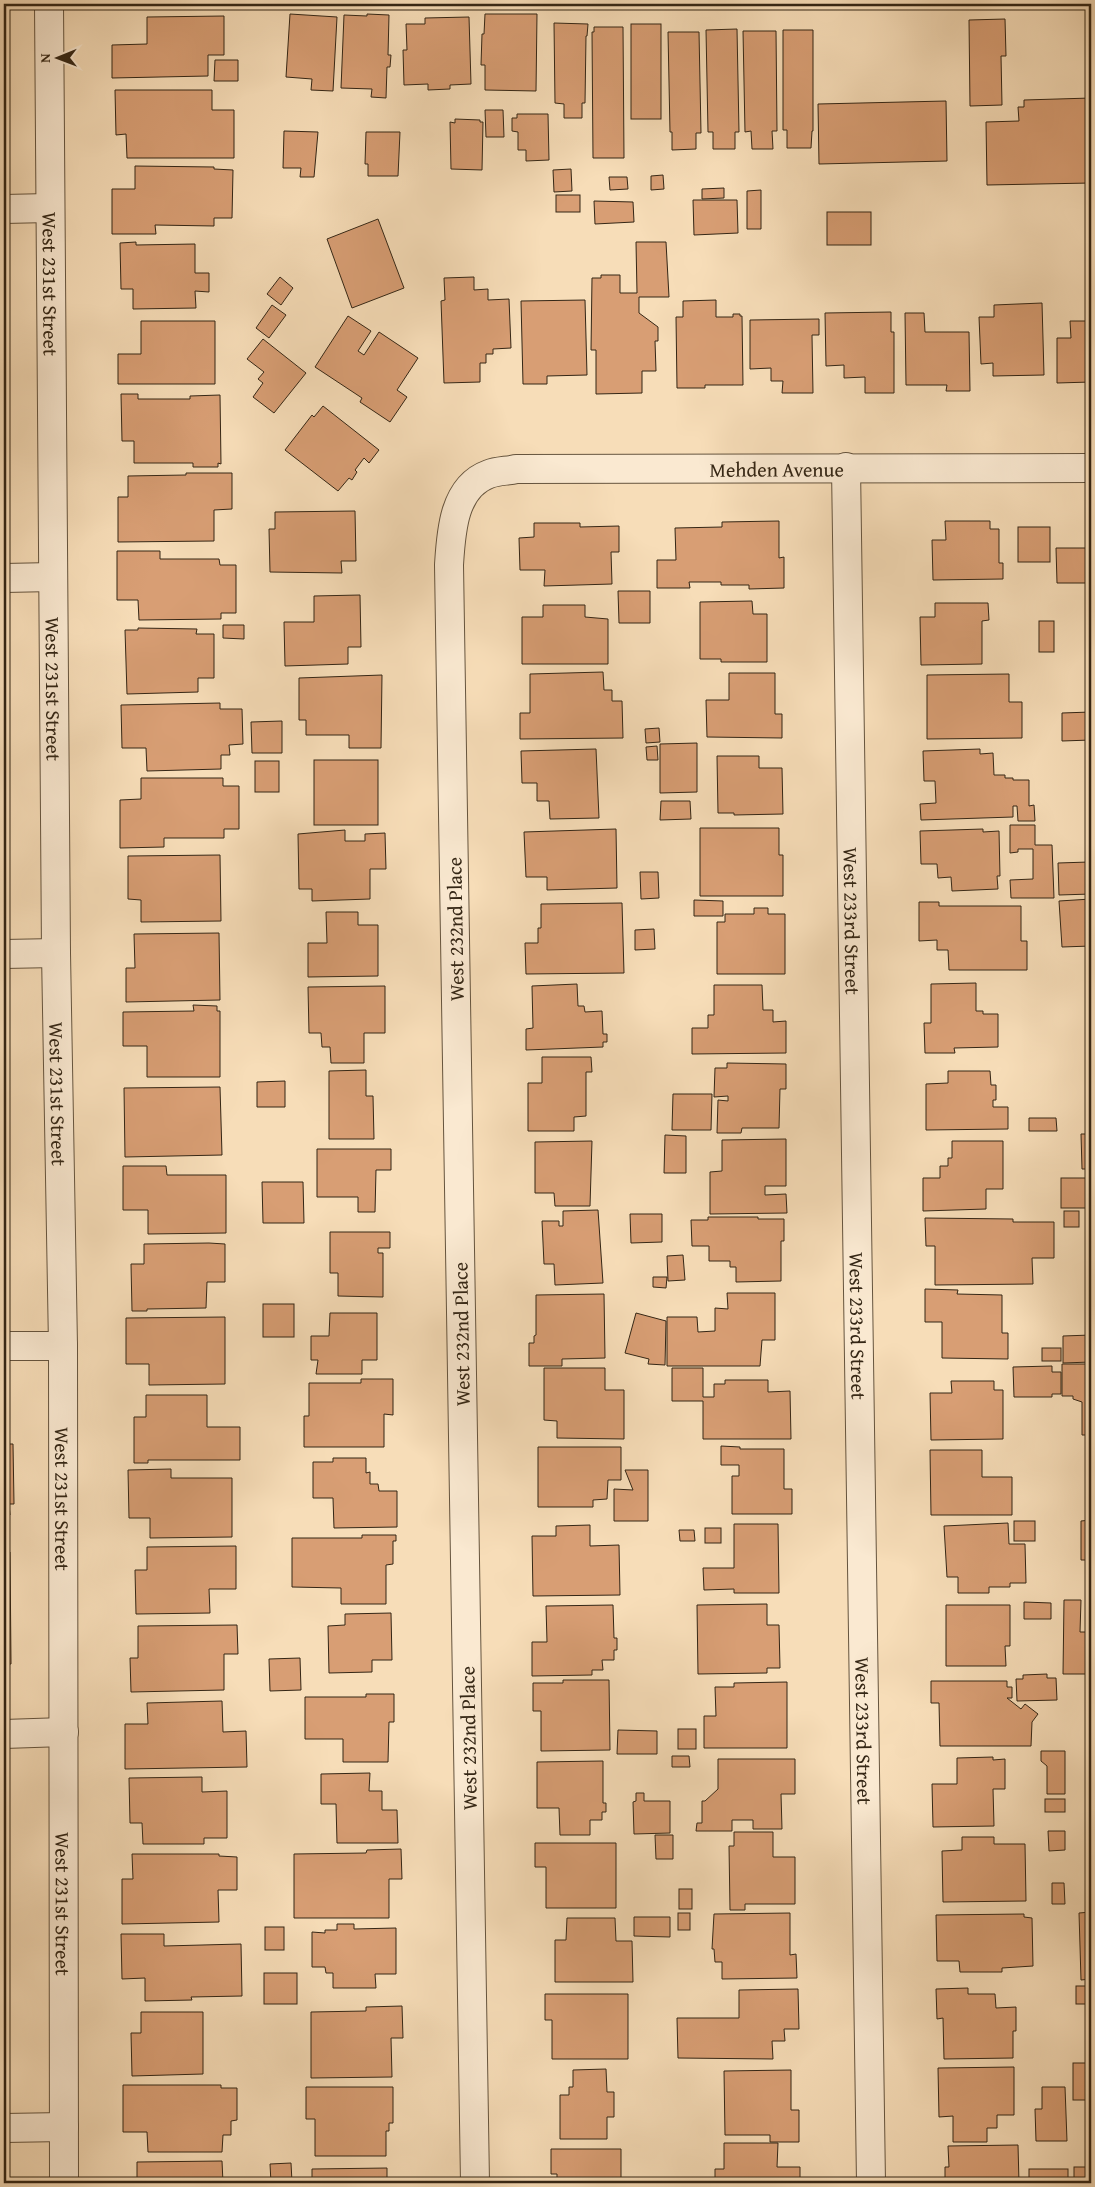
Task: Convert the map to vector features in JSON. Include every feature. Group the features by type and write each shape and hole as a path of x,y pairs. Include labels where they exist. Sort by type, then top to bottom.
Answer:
{"street":[{"name":"West 231st Street","path":"49,4 52,577 63,1346 64,2183"},
{"path":"4,209 49,208"},
{"name":"West 233rd Street","path":"846,467 871,2183"},
{"name":"Mehden Avenue","path":"468,487 488,474 516,469 1091,468"},
{"name":"West 232nd Place","path":"468,487 452,525 449,565 475,2183"},
{"path":"4,578 52,577"},
{"path":"4,954 56,953"},
{"path":"4,1346 63,1346"},
{"path":"4,1734 64,1732"},
{"path":"4,2128 64,2127"}],"building":[{"path":"290,14 337,17 333,91 311,90 312,79 286,77"},
{"path":"367,14 389,15 388,55 391,55 390,67 387,67 386,98 371,97 372,89 341,88 344,15 367,16"},
{"path":"485,14 537,14 536,91 485,90 485,65 481,65"},
{"path":"224,16 224,55 208,55 208,76 112,78 112,45 147,44 147,17"},
{"path":"469,17 471,84 450,85 450,89 428,90 428,84 404,85 403,50 407,50 406,24 425,24 425,18"},
{"path":"1005,19 1006,56 1001,56 1002,105 970,106 969,20"},
{"path":"554,23 588,24 586,36 585,103 582,103 582,118 564,118 564,104 555,103"},
{"path":"631,24 661,24 661,119 631,119"},
{"path":"594,27 623,27 624,158 593,158 592,32 594,32"},
{"path":"737,29 739,132 735,132 735,149 713,149 713,132 708,132 706,30"},
{"path":"783,30 813,30 813,131 811,148 787,148 787,130 783,130"},
{"path":"743,31 776,31 777,131 772,131 773,149 752,149 751,131 745,132"},
{"path":"668,32 699,32 701,133 696,133 696,149 672,150"},
{"path":"215,60 238,60 238,81 214,81"},
{"path":"115,90 212,90 212,110 234,110 234,158 127,158 126,134 116,135"},
{"path":"1091,98 1091,183 987,185 986,122 1019,121 1018,107 1024,107 1024,100"},
{"path":"946,101 947,161 819,164 818,104"},
{"path":"485,110 503,110 504,137 486,137"},
{"path":"517,114 548,114 549,160 526,161 526,150 518,150 518,132 512,131 512,118 517,118"},
{"path":"455,119 480,120 480,122 483,122 482,170 451,169 450,122 455,123"},
{"path":"284,131 318,132 314,177 300,177 301,168 283,168"},
{"path":"366,132 400,132 398,176 368,176 368,164 365,164"},
{"path":"135,166 214,167 214,169 233,170 232,218 214,218 214,226 155,225 156,234 112,234 112,189 135,189"},
{"path":"571,169 572,191 554,192 553,170"},
{"path":"663,175 664,189 651,190 651,176"},
{"path":"609,177 627,177 628,189 610,190"},
{"path":"724,188 724,198 702,199 702,189"},
{"path":"761,190 761,229 747,229 747,191"},
{"path":"556,195 580,195 580,212 556,212"},
{"path":"693,200 737,200 738,233 694,235"},
{"path":"594,201 633,202 634,222 595,224"},
{"path":"827,212 871,212 871,245 827,245"},
{"path":"378,219 404,288 352,308 327,239"},
{"path":"136,242 136,245 195,244 195,273 209,273 209,292 195,291 196,308 133,309 133,289 121,289 120,243"},
{"path":"636,242 666,242 669,297 639,297 639,313 658,327 658,341 655,341 656,371 642,371 642,393 596,394 596,350 591,350 592,278 601,278 601,275 620,275 620,293 637,293"},
{"path":"280,277 293,288 281,305 267,294"},
{"path":"474,277 474,290 488,289 488,300 509,299 511,348 493,349 493,354 486,354 486,363 480,363 480,382 444,383 441,301 445,300 444,278"},
{"path":"585,300 587,375 547,376 547,384 523,384 521,301"},
{"path":"716,300 716,317 733,317 733,314 740,314 742,316 743,385 705,385 705,388 677,388 676,317 683,317 683,301"},
{"path":"1042,303 1044,375 993,376 993,363 981,364 979,317 994,317 994,305"},
{"path":"272,305 286,315 269,338 256,328"},
{"path":"891,312 891,332 894,332 894,393 865,393 865,377 844,378 844,365 826,366 825,313"},
{"path":"905,313 924,313 925,332 969,332 970,391 946,391 947,385 906,385"},
{"path":"348,316 371,331 358,351 364,355 379,332 418,358 397,390 407,397 390,422 360,402 362,398 315,367"},
{"path":"819,319 819,335 812,335 813,393 782,393 783,381 771,381 771,368 750,369 750,320"},
{"path":"141,321 215,321 215,384 118,384 118,354 141,354"},
{"path":"1070,321 1091,321 1091,382 1057,383 1057,338 1071,338"},
{"path":"263,339 306,373 274,413 253,397 263,383 258,379 264,372 247,359"},
{"path":"121,394 138,394 138,399 190,399 190,396 220,395 221,464 218,463 218,467 193,467 193,463 134,463 134,441 122,441"},
{"path":"323,406 379,450 369,463 364,458 355,470 357,472 352,480 349,478 338,491 285,450 312,415 314,417"},
{"path":"186,473 232,473 232,509 214,510 214,541 118,542 118,497 128,497 128,476 186,475"},
{"path":"355,511 356,561 341,561 342,573 270,572 269,529 275,529 275,512"},
{"path":"779,521 779,558 784,557 784,588 749,589 749,585 721,585 721,582 689,582 690,588 657,588 657,560 676,560 675,528 722,527 722,522"},
{"path":"945,521 990,521 990,529 999,529 999,563 1003,563 1003,579 933,580 932,540 946,540"},
{"path":"534,523 580,523 580,527 619,526 619,552 611,552 612,584 544,586 545,570 520,570 519,538 534,537"},
{"path":"1018,527 1050,527 1050,562 1018,562"},
{"path":"1056,548 1088,548 1087,583 1057,583"},
{"path":"117,551 160,551 160,559 219,559 220,565 236,565 236,613 221,613 221,619 139,620 138,600 117,600"},
{"path":"618,591 650,591 650,623 619,623"},
{"path":"360,595 361,647 348,647 348,664 285,666 284,622 314,622 314,596"},
{"path":"752,601 753,614 767,614 767,662 721,662 721,659 700,659 700,602"},
{"path":"935,603 988,603 989,620 982,621 982,664 921,665 920,617 935,617"},
{"path":"543,605 585,605 585,617 608,619 608,664 522,664 522,617 543,617"},
{"path":"1039,621 1054,621 1054,652 1039,652"},
{"path":"223,625 244,625 244,639 223,638"},
{"path":"138,628 197,629 196,634 214,634 214,678 198,678 198,692 127,694 125,630 138,630"},
{"path":"603,672 604,690 612,690 612,701 622,701 623,738 520,739 520,713 530,713 530,674"},
{"path":"729,673 775,673 775,714 782,714 782,738 707,737 706,700 729,700"},
{"path":"1009,674 1009,702 1022,702 1022,738 927,739 927,675"},
{"path":"382,675 381,748 349,748 349,735 306,735 306,720 299,720 299,678"},
{"path":"4,680 5,740 4,740"},
{"path":"220,703 220,709 242,709 243,744 229,745 230,755 221,755 221,769 147,771 146,748 122,748 121,705"},
{"path":"1091,712 1091,740 1062,741 1062,713"},
{"path":"282,721 282,753 252,753 251,722"},
{"path":"659,728 660,742 646,743 645,729"},
{"path":"697,743 697,792 660,793 660,744"},
{"path":"657,746 658,760 647,760 646,747"},
{"path":"596,749 599,818 550,819 549,801 537,801 537,783 522,783 521,751"},
{"path":"980,749 980,754 993,753 994,775 1005,775 1005,778 1013,778 1013,780 1029,780 1029,806 1034,805 1035,821 1018,821 1017,806 1013,806 1013,817 921,820 920,804 936,803 935,781 924,781 923,751"},
{"path":"717,756 759,756 759,768 782,768 783,814 734,815 734,813 718,813"},
{"path":"314,760 378,760 378,825 314,825"},
{"path":"255,761 279,761 279,792 255,792"},
{"path":"141,778 223,778 223,786 239,786 239,829 224,829 224,838 164,838 164,847 120,848 120,800 141,799"},
{"path":"661,801 690,801 691,819 660,820"},
{"path":"4,812 6,812 6,869 4,869"},
{"path":"1010,825 1035,825 1035,845 1052,845 1054,898 1011,898 1010,880 1033,879 1033,849 1018,849 1018,852 1010,853"},
{"path":"700,828 779,828 779,855 783,855 783,896 700,896"},
{"path":"616,829 617,888 547,890 547,877 526,877 524,832"},
{"path":"983,829 983,832 999,831 1000,876 997,876 998,889 952,891 951,877 938,878 937,864 921,864 920,831"},
{"path":"345,830 345,841 365,841 365,834 385,833 386,869 370,869 370,899 312,901 312,889 299,889 298,834"},
{"path":"220,855 221,921 141,922 141,900 128,899 128,856"},
{"path":"1089,862 1089,866 1091,866 1091,894 1059,895 1058,863"},
{"path":"640,872 658,872 659,898 641,899"},
{"path":"1091,899 1091,946 1062,947 1059,901"},
{"path":"694,900 723,901 723,916 694,916"},
{"path":"919,902 939,902 939,906 1021,906 1021,941 1027,941 1027,970 949,970 948,950 937,950 937,940 919,941"},
{"path":"622,903 624,973 526,974 525,943 538,943 538,928 541,928 541,904"},
{"path":"754,908 768,908 768,914 785,914 785,974 717,974 717,922 725,922 725,914 754,914"},
{"path":"326,912 358,912 358,925 378,925 378,976 308,977 308,943 327,943"},
{"path":"654,929 655,949 635,950 635,930"},
{"path":"219,933 220,1000 126,1002 126,968 135,968 134,934"},
{"path":"976,983 976,1011 983,1011 983,1014 998,1014 998,1047 954,1048 955,1053 925,1053 924,1023 931,1023 931,984"},
{"path":"577,984 578,1006 584,1006 585,1012 602,1011 603,1034 607,1034 607,1042 603,1042 603,1047 526,1050 526,1029 533,1028 532,986"},
{"path":"714,985 762,985 763,1010 773,1010 773,1022 786,1021 786,1053 692,1054 692,1028 708,1028 708,1015 714,1015"},
{"path":"385,986 385,1033 364,1033 364,1063 331,1063 330,1047 322,1047 321,1033 309,1033 308,987"},
{"path":"193,1005 217,1006 217,1011 220,1011 220,1077 147,1077 147,1046 123,1046 123,1012 194,1011"},
{"path":"542,1057 591,1057 592,1072 586,1072 586,1116 574,1117 574,1131 528,1131 528,1083 542,1083"},
{"path":"4,1062 8,1062 9,1138 4,1138"},
{"path":"727,1063 786,1064 786,1089 780,1089 779,1128 742,1128 741,1133 717,1133 718,1100 728,1101 728,1096 714,1097 715,1068 727,1068"},
{"path":"366,1070 366,1096 373,1096 374,1139 329,1139 329,1071"},
{"path":"948,1071 990,1071 991,1085 996,1085 996,1100 993,1100 993,1107 1008,1107 1008,1129 926,1130 926,1084 948,1083"},
{"path":"285,1081 285,1107 257,1107 257,1082"},
{"path":"220,1087 222,1155 125,1157 124,1088"},
{"path":"673,1094 712,1094 711,1130 672,1130"},
{"path":"1029,1118 1056,1118 1057,1131 1029,1131"},
{"path":"1081,1134 1091,1134 1091,1169 1082,1169"},
{"path":"665,1135 686,1136 686,1173 664,1173"},
{"path":"786,1139 786,1186 765,1186 765,1195 786,1194 787,1213 710,1214 710,1172 722,1171 722,1140"},
{"path":"592,1141 590,1206 555,1206 554,1193 535,1193 535,1142"},
{"path":"952,1141 1003,1141 1003,1189 986,1189 986,1209 923,1211 923,1178 940,1178 940,1166 948,1166 948,1158 952,1158"},
{"path":"317,1149 391,1149 391,1170 376,1170 375,1212 358,1212 358,1197 317,1197"},
{"path":"123,1166 166,1166 167,1175 226,1175 226,1233 148,1234 148,1210 123,1210"},
{"path":"1061,1178 1090,1178 1090,1208 1061,1208"},
{"path":"262,1182 303,1182 304,1223 263,1223"},
{"path":"4,1190 8,1190 9,1274 4,1275"},
{"path":"598,1210 603,1283 555,1285 554,1264 544,1264 542,1221 559,1221 559,1226 563,1226 563,1211"},
{"path":"1064,1211 1079,1211 1079,1227 1064,1227"},
{"path":"630,1214 662,1214 662,1242 631,1243"},
{"path":"708,1217 784,1219 784,1241 781,1241 781,1281 736,1282 736,1267 730,1267 730,1261 709,1261 709,1246 692,1246 691,1220 708,1220"},
{"path":"925,1218 1013,1219 1013,1222 1054,1222 1054,1258 1032,1258 1033,1284 935,1285 935,1246 926,1246"},
{"path":"330,1232 390,1232 390,1248 378,1248 378,1253 383,1253 383,1297 338,1296 338,1273 330,1273"},
{"path":"144,1244 225,1244 225,1282 207,1282 206,1308 132,1311 131,1264 144,1264"},
{"path":"683,1255 685,1280 668,1281 667,1256"},
{"path":"653,1277 667,1277 666,1288 653,1287"},
{"path":"925,1289 958,1290 957,1294 1002,1295 1002,1333 1008,1333 1008,1359 942,1358 942,1322 925,1322"},
{"path":"727,1293 775,1293 775,1340 762,1340 760,1366 667,1366 667,1317 697,1317 698,1332 715,1331 715,1308 728,1309"},
{"path":"604,1294 605,1358 562,1359 562,1366 529,1366 529,1343 534,1343 534,1336 536,1335 536,1295"},
{"path":"263,1304 294,1304 294,1337 263,1337"},
{"path":"330,1313 377,1313 377,1360 362,1360 362,1374 316,1374 318,1360 311,1360 311,1336 329,1336"},
{"path":"636,1313 666,1321 665,1365 648,1364 649,1359 625,1353"},
{"path":"225,1317 225,1384 149,1385 149,1364 126,1364 126,1318"},
{"path":"1091,1335 1091,1362 1063,1363 1063,1336"},
{"path":"1042,1348 1061,1348 1061,1361 1042,1361"},
{"path":"1062,1364 1091,1364 1091,1435 1082,1435 1082,1402 1073,1399 1073,1396 1062,1396"},
{"path":"1052,1366 1052,1372 1061,1372 1061,1394 1052,1394 1052,1397 1014,1397 1013,1367"},
{"path":"544,1368 605,1368 605,1390 624,1390 624,1439 557,1438 557,1421 544,1420"},
{"path":"672,1368 703,1368 703,1397 714,1397 714,1384 725,1384 725,1380 768,1380 768,1392 790,1391 791,1439 703,1439 703,1401 672,1401"},
{"path":"361,1379 393,1379 393,1415 384,1414 384,1447 304,1447 304,1416 309,1416 309,1383 361,1383"},
{"path":"951,1381 994,1381 994,1390 1003,1390 1003,1439 931,1440 930,1393 952,1393"},
{"path":"146,1395 207,1395 207,1427 240,1427 240,1460 148,1460 148,1463 134,1463 134,1417 146,1417"},
{"path":"4,1444 13,1444 14,1504 9,1504 10,1515 4,1515"},
{"path":"721,1446 740,1447 740,1449 784,1449 784,1489 792,1489 792,1514 732,1514 732,1476 739,1476 739,1465 721,1465"},
{"path":"538,1447 621,1447 621,1480 608,1480 607,1499 593,1500 593,1507 538,1507"},
{"path":"930,1450 982,1450 982,1477 1012,1477 1012,1515 931,1515"},
{"path":"333,1458 366,1458 366,1473 370,1472 370,1484 378,1484 379,1491 397,1491 397,1527 334,1528 333,1498 313,1498 313,1462 333,1462"},
{"path":"171,1469 171,1478 232,1478 232,1537 150,1538 150,1518 129,1518 128,1470"},
{"path":"625,1470 648,1470 648,1521 614,1521 614,1489 633,1490"},
{"path":"1091,1520 1091,1560 1081,1560 1081,1521"},
{"path":"1014,1521 1035,1521 1035,1541 1014,1541"},
{"path":"1008,1523 1009,1544 1025,1544 1026,1583 1010,1583 1010,1587 989,1587 989,1593 958,1593 958,1577 947,1577 944,1526"},
{"path":"734,1524 778,1524 779,1593 734,1593 734,1589 704,1590 703,1568 734,1568"},
{"path":"590,1525 590,1546 619,1545 620,1595 533,1596 532,1536 556,1536 556,1526"},
{"path":"705,1528 721,1528 721,1543 705,1543"},
{"path":"679,1530 694,1530 695,1541 680,1541"},
{"path":"362,1535 396,1535 396,1541 393,1541 393,1564 386,1565 386,1604 341,1604 341,1588 292,1587 292,1538 362,1538"},
{"path":"236,1546 236,1589 209,1589 210,1613 136,1614 135,1570 147,1570 147,1547"},
{"path":"4,1552 10,1552 11,1664 4,1664"},
{"path":"1064,1600 1081,1600 1080,1632 1091,1632 1091,1674 1063,1674"},
{"path":"1024,1602 1051,1603 1051,1619 1024,1619"},
{"path":"767,1604 767,1625 779,1625 780,1668 767,1668 767,1673 698,1674 697,1605"},
{"path":"613,1605 614,1638 617,1638 617,1650 614,1650 614,1660 602,1660 603,1670 592,1670 592,1675 532,1676 532,1642 547,1642 546,1606"},
{"path":"946,1605 1010,1605 1010,1646 1005,1646 1006,1666 946,1666"},
{"path":"391,1613 392,1660 372,1660 372,1672 329,1673 328,1626 345,1625 345,1614"},
{"path":"237,1625 238,1654 224,1654 224,1690 131,1692 130,1658 138,1658 138,1626"},
{"path":"300,1658 301,1690 270,1691 269,1659"},
{"path":"1047,1674 1047,1678 1056,1678 1057,1700 1017,1701 1016,1679 1023,1679 1023,1675"},
{"path":"563,1680 609,1680 610,1750 541,1751 541,1711 533,1711 533,1683 563,1683"},
{"path":"931,1681 1007,1681 1007,1687 1012,1687 1012,1698 1007,1698 1021,1709 1025,1704 1038,1714 1032,1722 1031,1746 940,1746 939,1703 931,1703"},
{"path":"787,1682 787,1748 704,1748 704,1716 716,1716 715,1687 734,1687 734,1683"},
{"path":"366,1694 394,1694 394,1722 389,1722 388,1762 343,1762 343,1739 305,1739 305,1697 366,1697"},
{"path":"222,1701 223,1732 246,1731 247,1767 125,1769 125,1724 148,1724 147,1703"},
{"path":"678,1729 696,1729 696,1749 678,1749"},
{"path":"618,1730 657,1731 657,1754 617,1754"},
{"path":"1041,1751 1065,1751 1065,1794 1047,1794 1047,1766 1041,1761"},
{"path":"672,1756 689,1756 690,1767 672,1767"},
{"path":"1091,1756 1091,1790 1090,1790"},
{"path":"993,1757 993,1760 1005,1759 1005,1789 993,1789 994,1826 933,1827 932,1784 957,1784 957,1758"},
{"path":"718,1759 795,1759 795,1794 781,1794 782,1829 753,1829 753,1820 732,1820 732,1831 696,1831 697,1823 702,1823 702,1801 705,1801 718,1789"},
{"path":"603,1761 603,1803 606,1803 606,1812 602,1812 602,1820 590,1820 590,1835 560,1835 559,1808 537,1808 537,1762"},
{"path":"370,1773 369,1791 382,1791 382,1810 397,1810 398,1843 337,1843 336,1804 321,1804 321,1774"},
{"path":"202,1777 202,1792 227,1791 227,1838 204,1838 204,1844 143,1844 142,1823 130,1823 129,1778"},
{"path":"636,1793 644,1793 644,1801 670,1801 670,1833 634,1834 633,1802 636,1801"},
{"path":"1045,1799 1065,1799 1065,1812 1045,1812"},
{"path":"5,1813 6,1900 4,1900"},
{"path":"1048,1831 1065,1831 1065,1850 1049,1851"},
{"path":"734,1832 773,1832 773,1857 795,1857 795,1904 745,1904 745,1910 730,1910 729,1846 734,1846"},
{"path":"655,1835 673,1835 673,1859 656,1859"},
{"path":"962,1837 994,1837 994,1844 1025,1844 1026,1901 943,1902 942,1851 962,1850"},
{"path":"535,1843 616,1843 616,1908 546,1908 546,1867 535,1867"},
{"path":"401,1849 402,1879 389,1879 389,1918 294,1918 294,1854 366,1853 367,1850"},
{"path":"132,1854 219,1854 219,1856 237,1857 237,1890 218,1890 219,1922 122,1924 122,1879 133,1879"},
{"path":"1052,1883 1064,1883 1065,1904 1052,1904"},
{"path":"679,1889 692,1889 692,1909 679,1909"},
{"path":"1091,1912 1091,1979 1081,1980 1079,1913"},
{"path":"678,1913 690,1913 690,1930 678,1930"},
{"path":"790,1913 790,1955 796,1954 797,1978 722,1979 722,1962 715,1962 714,1949 712,1949 714,1914"},
{"path":"1024,1914 1024,1917 1032,1918 1033,1966 1002,1968 1002,1972 960,1972 959,1961 937,1961 936,1915"},
{"path":"634,1917 670,1917 670,1937 634,1936"},
{"path":"567,1918 615,1918 616,1941 632,1941 633,1982 555,1982 555,1940 566,1940"},
{"path":"337,1924 354,1924 354,1929 396,1928 396,1974 375,1974 376,1988 333,1988 333,1973 326,1973 325,1967 312,1967 312,1932 325,1933 325,1930 337,1930"},
{"path":"265,1927 284,1927 284,1950 265,1950"},
{"path":"121,1934 164,1934 164,1946 241,1944 242,1996 191,1997 192,2000 145,2001 145,1978 122,1979"},
{"path":"7,1971 8,2058 4,2058 4,1972"},
{"path":"264,1973 297,1973 297,2004 264,2004"},
{"path":"1076,1986 1091,1986 1091,2004 1076,2004"},
{"path":"968,1988 968,1994 995,1994 996,2008 1016,2007 1016,2031 1013,2031 1013,2058 944,2059 943,2018 937,2019 936,1989"},
{"path":"798,1989 799,2029 784,2029 785,2041 772,2041 773,2059 678,2058 677,2018 739,2018 739,1990"},
{"path":"545,1994 628,1994 628,2059 552,2059 552,2020 545,2020"},
{"path":"402,2006 403,2038 391,2038 392,2077 311,2078 311,2012 366,2011 366,2007"},
{"path":"141,2012 203,2012 203,2074 132,2076 131,2033 141,2033"},
{"path":"1073,2063 1090,2063 1090,2100 1073,2100"},
{"path":"1014,2067 1014,2115 997,2115 997,2128 987,2128 987,2142 953,2142 953,2116 939,2117 938,2068"},
{"path":"606,2069 607,2092 614,2092 614,2117 607,2117 607,2139 560,2139 560,2095 569,2095 569,2087 573,2087 573,2070"},
{"path":"791,2070 791,2110 799,2110 799,2142 770,2142 770,2135 725,2135 724,2071"},
{"path":"123,2085 221,2085 221,2088 237,2088 237,2120 231,2121 231,2135 223,2135 222,2152 148,2152 147,2132 123,2132"},
{"path":"306,2087 393,2087 393,2123 389,2123 389,2131 386,2131 386,2156 315,2156 315,2119 306,2119"},
{"path":"1042,2087 1065,2087 1067,2141 1036,2141 1035,2109 1042,2109"},
{"path":"724,2143 778,2143 777,2167 800,2167 800,2183 715,2183 715,2169 724,2169"},
{"path":"1018,2145 1019,2183 945,2183 945,2167 949,2167 948,2146"},
{"path":"551,2149 621,2149 621,2183 557,2183 557,2174 551,2174"},
{"path":"222,2161 223,2183 137,2183 137,2162"},
{"path":"291,2163 292,2182 271,2183 270,2164"},
{"path":"1074,2167 1091,2167 1091,2183 1074,2183"},
{"path":"387,2168 387,2183 312,2183 312,2169"},
{"path":"1029,2169 1068,2169 1068,2183 1029,2183"}]}
